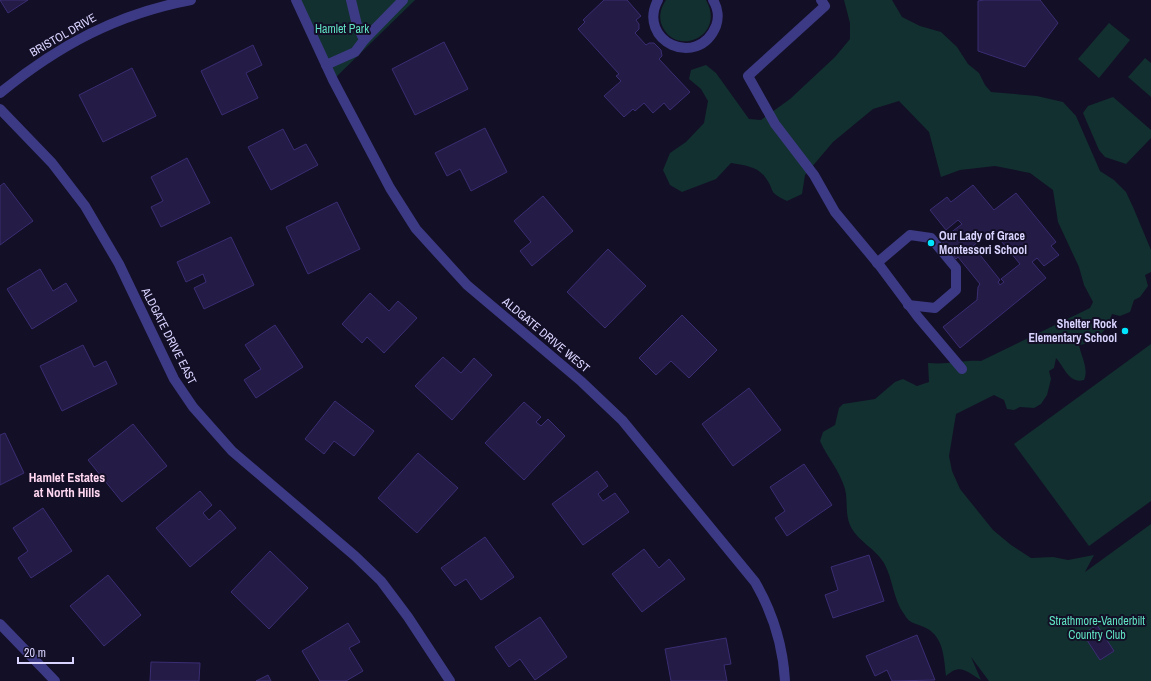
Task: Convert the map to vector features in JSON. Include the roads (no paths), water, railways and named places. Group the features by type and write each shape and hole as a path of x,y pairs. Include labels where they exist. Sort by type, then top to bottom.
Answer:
{"street":[{"name":"BRISTOL DRIVE","path":"0,92 40,62 97,29 149,10 191,0"},
{"name":"ALDGATE DRIVE WEST","path":"296,0 326,65 390,188 416,229 467,285 582,382 622,420 755,582 769,605 778,634 786,681"},
{"path":"351,0 356,24 364,40"},
{"path":"326,65 355,52 364,40 403,0"},
{"path":"658,0 653,18 656,29 668,44 678,48 698,46 707,40 713,32 717,23 718,13 713,0"},
{"path":"821,0 825,6 748,76 775,124 814,175 835,212 877,263 908,305 962,369"},
{"name":"ALDGATE DRIVE EAST","path":"0,109 52,162 85,206 119,264 174,379 193,407 232,452 355,556 381,581 408,617 446,680"},
{"path":"877,263 910,234 931,238 956,268 956,290 935,308 908,305"},
{"path":"0,624 55,681"}],"place":[{"name":"Our Lady of Grace Montessori School","path":"931,243"},
{"name":"Shelter Rock Elementary School","path":"1125,331"}],"district":[{"name":"Hamlet Estates at North Hills","path":"67,484"}],"park label":[{"name":"Hamlet Park","path":"342,29"},
{"name":"Strathmore-Vanderbilt Country Club","path":"1097,628"}]}
